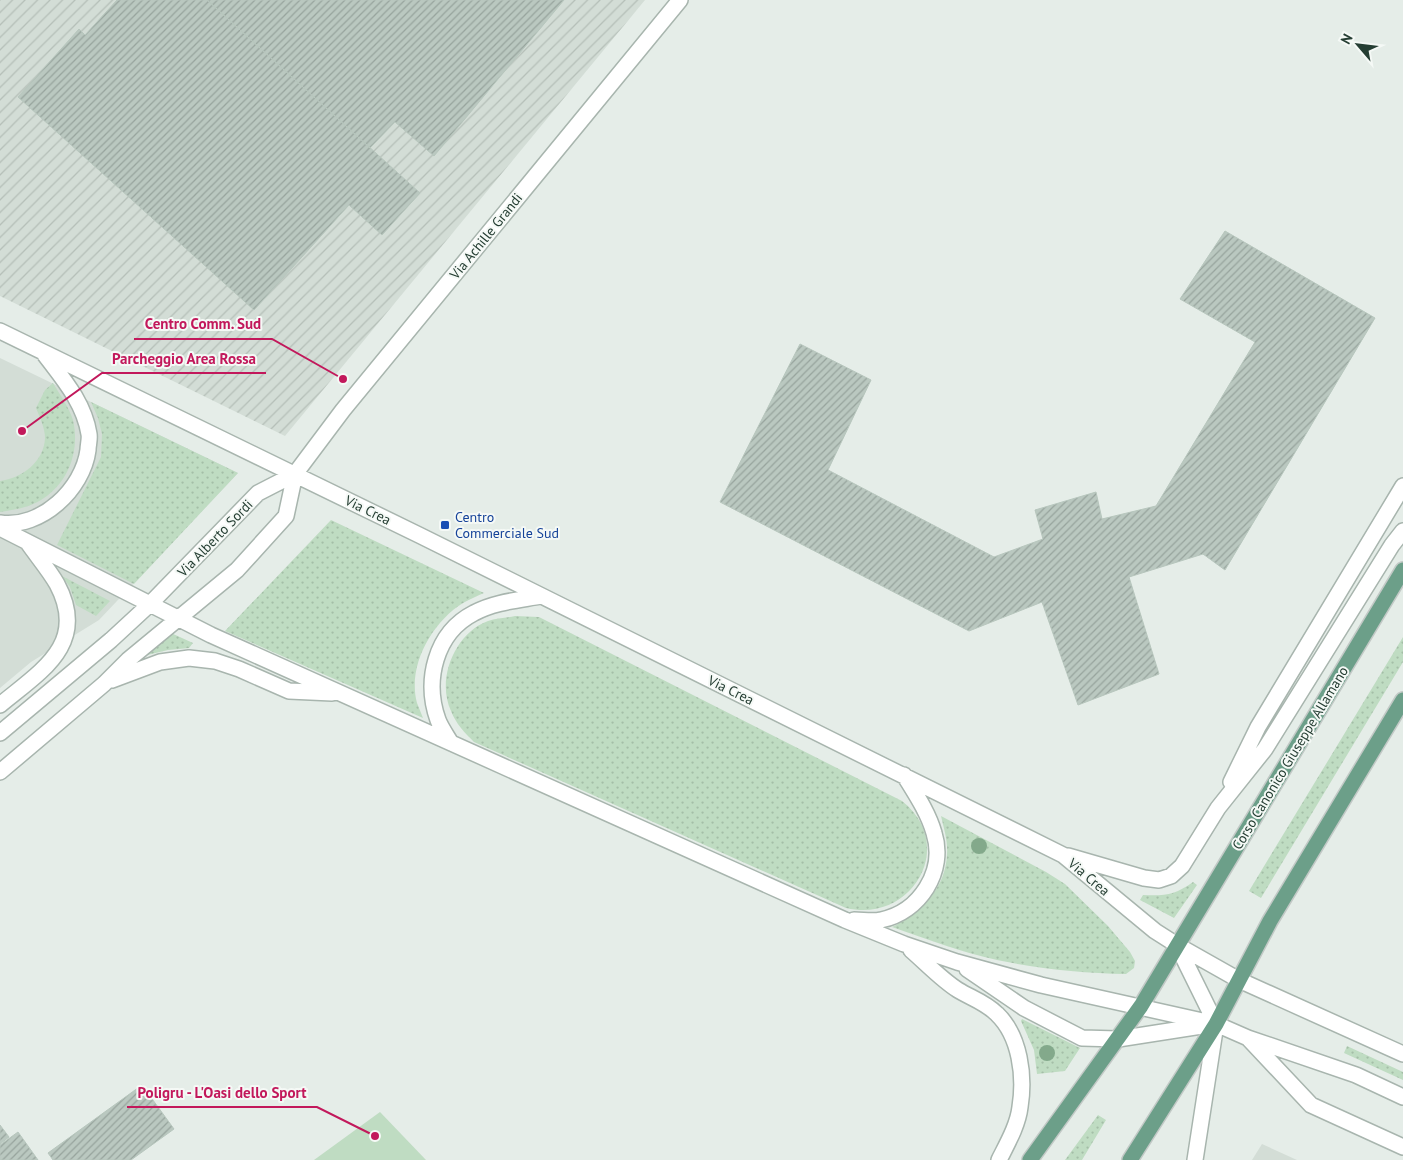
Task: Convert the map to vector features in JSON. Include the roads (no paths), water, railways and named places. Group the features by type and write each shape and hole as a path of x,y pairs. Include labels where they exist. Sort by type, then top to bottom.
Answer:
{"main road":[{"name":"Corso Canonico Giuseppe Allamano","path":"1030,1160 1141,1006 1403,570"},
{"path":"1130,1160 1216,1024 1270,920 1403,700"}],"street":[{"name":"Via Achille Grandi","path":"295,474 344,410 680,0"},
{"name":"Via Crea","path":"0,331 904,774 1063,855 1155,932 1177,945 1239,980 1403,1054"},
{"name":"Via Crea","path":"0,523 12,524 34,518 59,503 76,484 87,459 89,436 81,408 73,391 42,352"},
{"name":"Via Alberto Sordi","path":"0,733 111,640 150,604 258,493 295,474"},
{"path":"0,772 104,684 128,660 177,618 237,570 286,516 295,474"},
{"path":"1063,855 1144,878 1159,880 1171,876 1182,866 1218,808 1258,727 1403,486"},
{"path":"0,528 177,618 340,694 845,920 904,944 957,962 1041,985 1216,1024 1248,1038 1342,1070 1403,1097"},
{"path":"1218,808 1265,749 1392,545 1403,531"},
{"path":"0,705 40,672 56,655 68,630 67,607 56,583 27,542"},
{"path":"451,743 438,722 431,687 432,669 438,652 446,638 458,623 474,613 498,604 541,596"},
{"path":"104,684 160,662 189,658 215,661 289,691 340,694"},
{"path":"845,920 881,920 896,914 913,905 923,894 932,879 937,852 934,833 925,811 904,774"},
{"path":"904,944 957,990 981,1001 997,1014 1009,1030 1017,1049 1022,1084 1020,1108 1009,1140 999,1160"},
{"path":"1177,945 1216,1024 1195,1160"},
{"path":"957,962 1024,1008 1082,1038 1118,1039 1216,1024"},
{"path":"1248,1038 1311,1104 1403,1147"}],"place":[{"name":"Centro Comm. Sud","path":"343,379"},
{"name":"Parcheggio Area Rossa","path":"22,431"},
{"name":"Centro Commerciale Sud","path":"445,525"},
{"name":"Poligru - L'Oasi dello Sport","path":"375,1136"}]}
